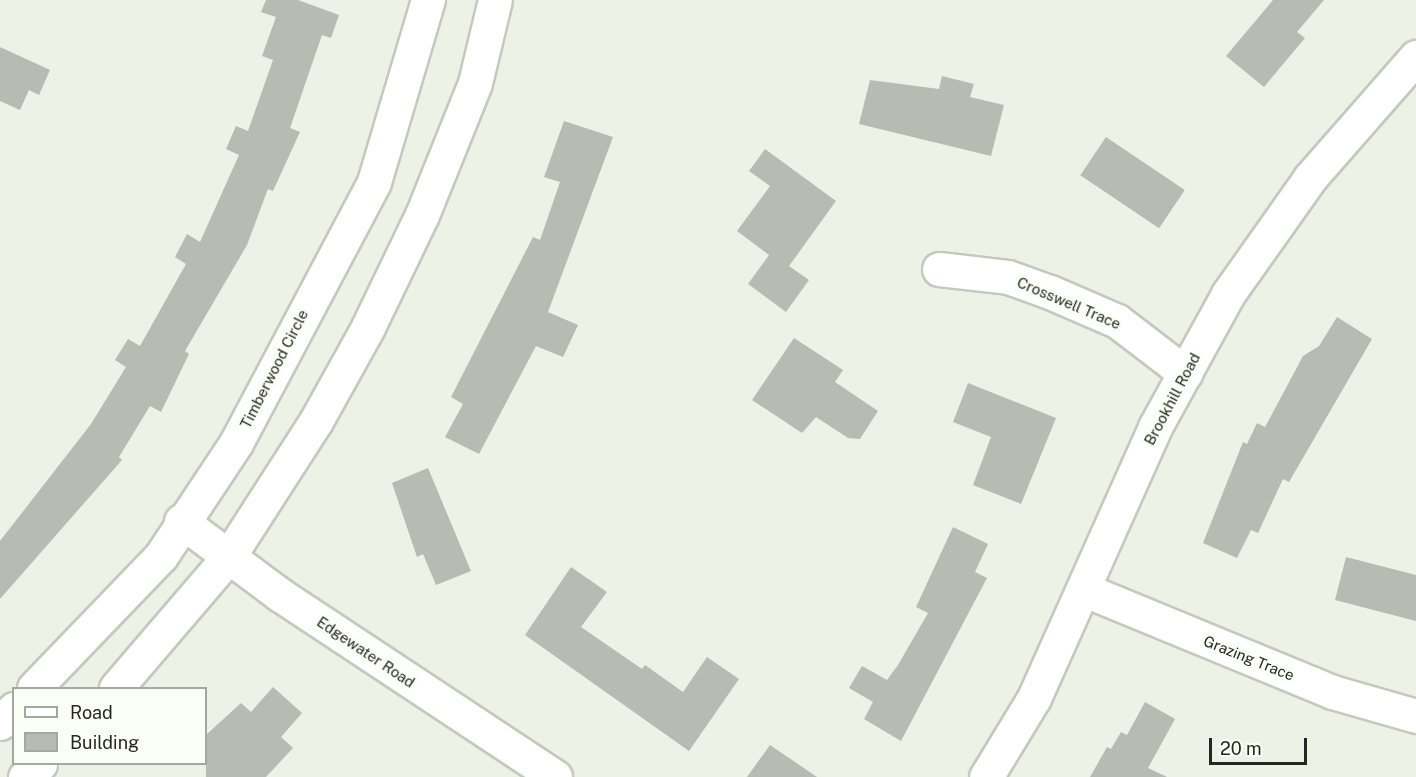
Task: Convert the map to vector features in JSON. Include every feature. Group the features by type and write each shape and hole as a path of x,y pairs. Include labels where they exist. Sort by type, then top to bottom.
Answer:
{"street":[{"name":"Timberwood Circle","path":"35,687 161,556 181,521 236,443 374,182 428,0"},
{"path":"117,687 229,556 316,421 422,215 475,83 495,0"},
{"name":"Brookhill Road","path":"986,777 1034,698 1085,590 1155,427 1260,246 1310,178 1416,57"},
{"name":"Crosswell Trace","path":"939,269 1008,277 1050,292 1117,321 1185,373"},
{"name":"Edgewater Road","path":"181,521 555,777"},
{"name":"Grazing Trace","path":"1085,590 1332,692 1416,716"},
{"path":"0,723 12,711"},
{"path":"25,777 39,765"}],"building":[{"path":"266,0 298,0 339,15 331,38 322,35 290,128 300,132 273,191 268,189 247,245 185,351 189,354 161,412 150,406 119,457 122,460 0,599 0,541 91,424 126,367 115,360 128,339 140,346 186,264 175,257 187,234 200,242 239,155 226,149 236,126 248,131 273,60 262,56 276,17 261,12"},
{"path":"1273,0 1324,0 1297,32 1305,38 1264,87 1226,56"},
{"path":"0,47 50,70 39,95 29,90 20,110 0,101"},
{"path":"942,76 974,84 970,97 1004,105 991,156 859,124 870,80 939,89"},
{"path":"564,121 613,137 548,312 578,325 563,357 536,346 479,454 445,437 463,404 451,397 533,237 540,240 560,182 544,177"},
{"path":"1106,137 1185,190 1159,228 1080,175"},
{"path":"765,149 836,201 789,266 809,280 786,312 748,284 769,255 737,231 770,186 749,171"},
{"path":"1337,317 1372,339 1289,482 1283,479 1258,533 1251,530 1237,558 1203,543 1243,442 1247,444 1257,423 1265,427 1303,356 1319,346"},
{"path":"794,338 843,370 835,382 878,411 860,439 848,438 816,417 802,433 752,400"},
{"path":"968,383 1056,418 1021,504 973,485 991,437 953,422"},
{"path":"428,468 471,571 436,585 423,554 417,557 392,483"},
{"path":"953,527 988,544 975,572 987,578 901,741 864,719 873,702 849,688 862,666 887,680 898,665 928,613 916,607"},
{"path":"1346,557 1416,575 1416,621 1335,600"},
{"path":"571,567 607,592 581,627 642,669 645,665 683,692 707,657 739,679 689,751 525,635"},
{"path":"273,687 302,713 281,737 293,748 266,777 206,777 207,734 241,703 251,712"},
{"path":"1145,702 1175,719 1148,768 1167,777 1090,777 1107,747 1111,749 1121,732 1127,735"},
{"path":"770,745 817,777 747,777"}]}
